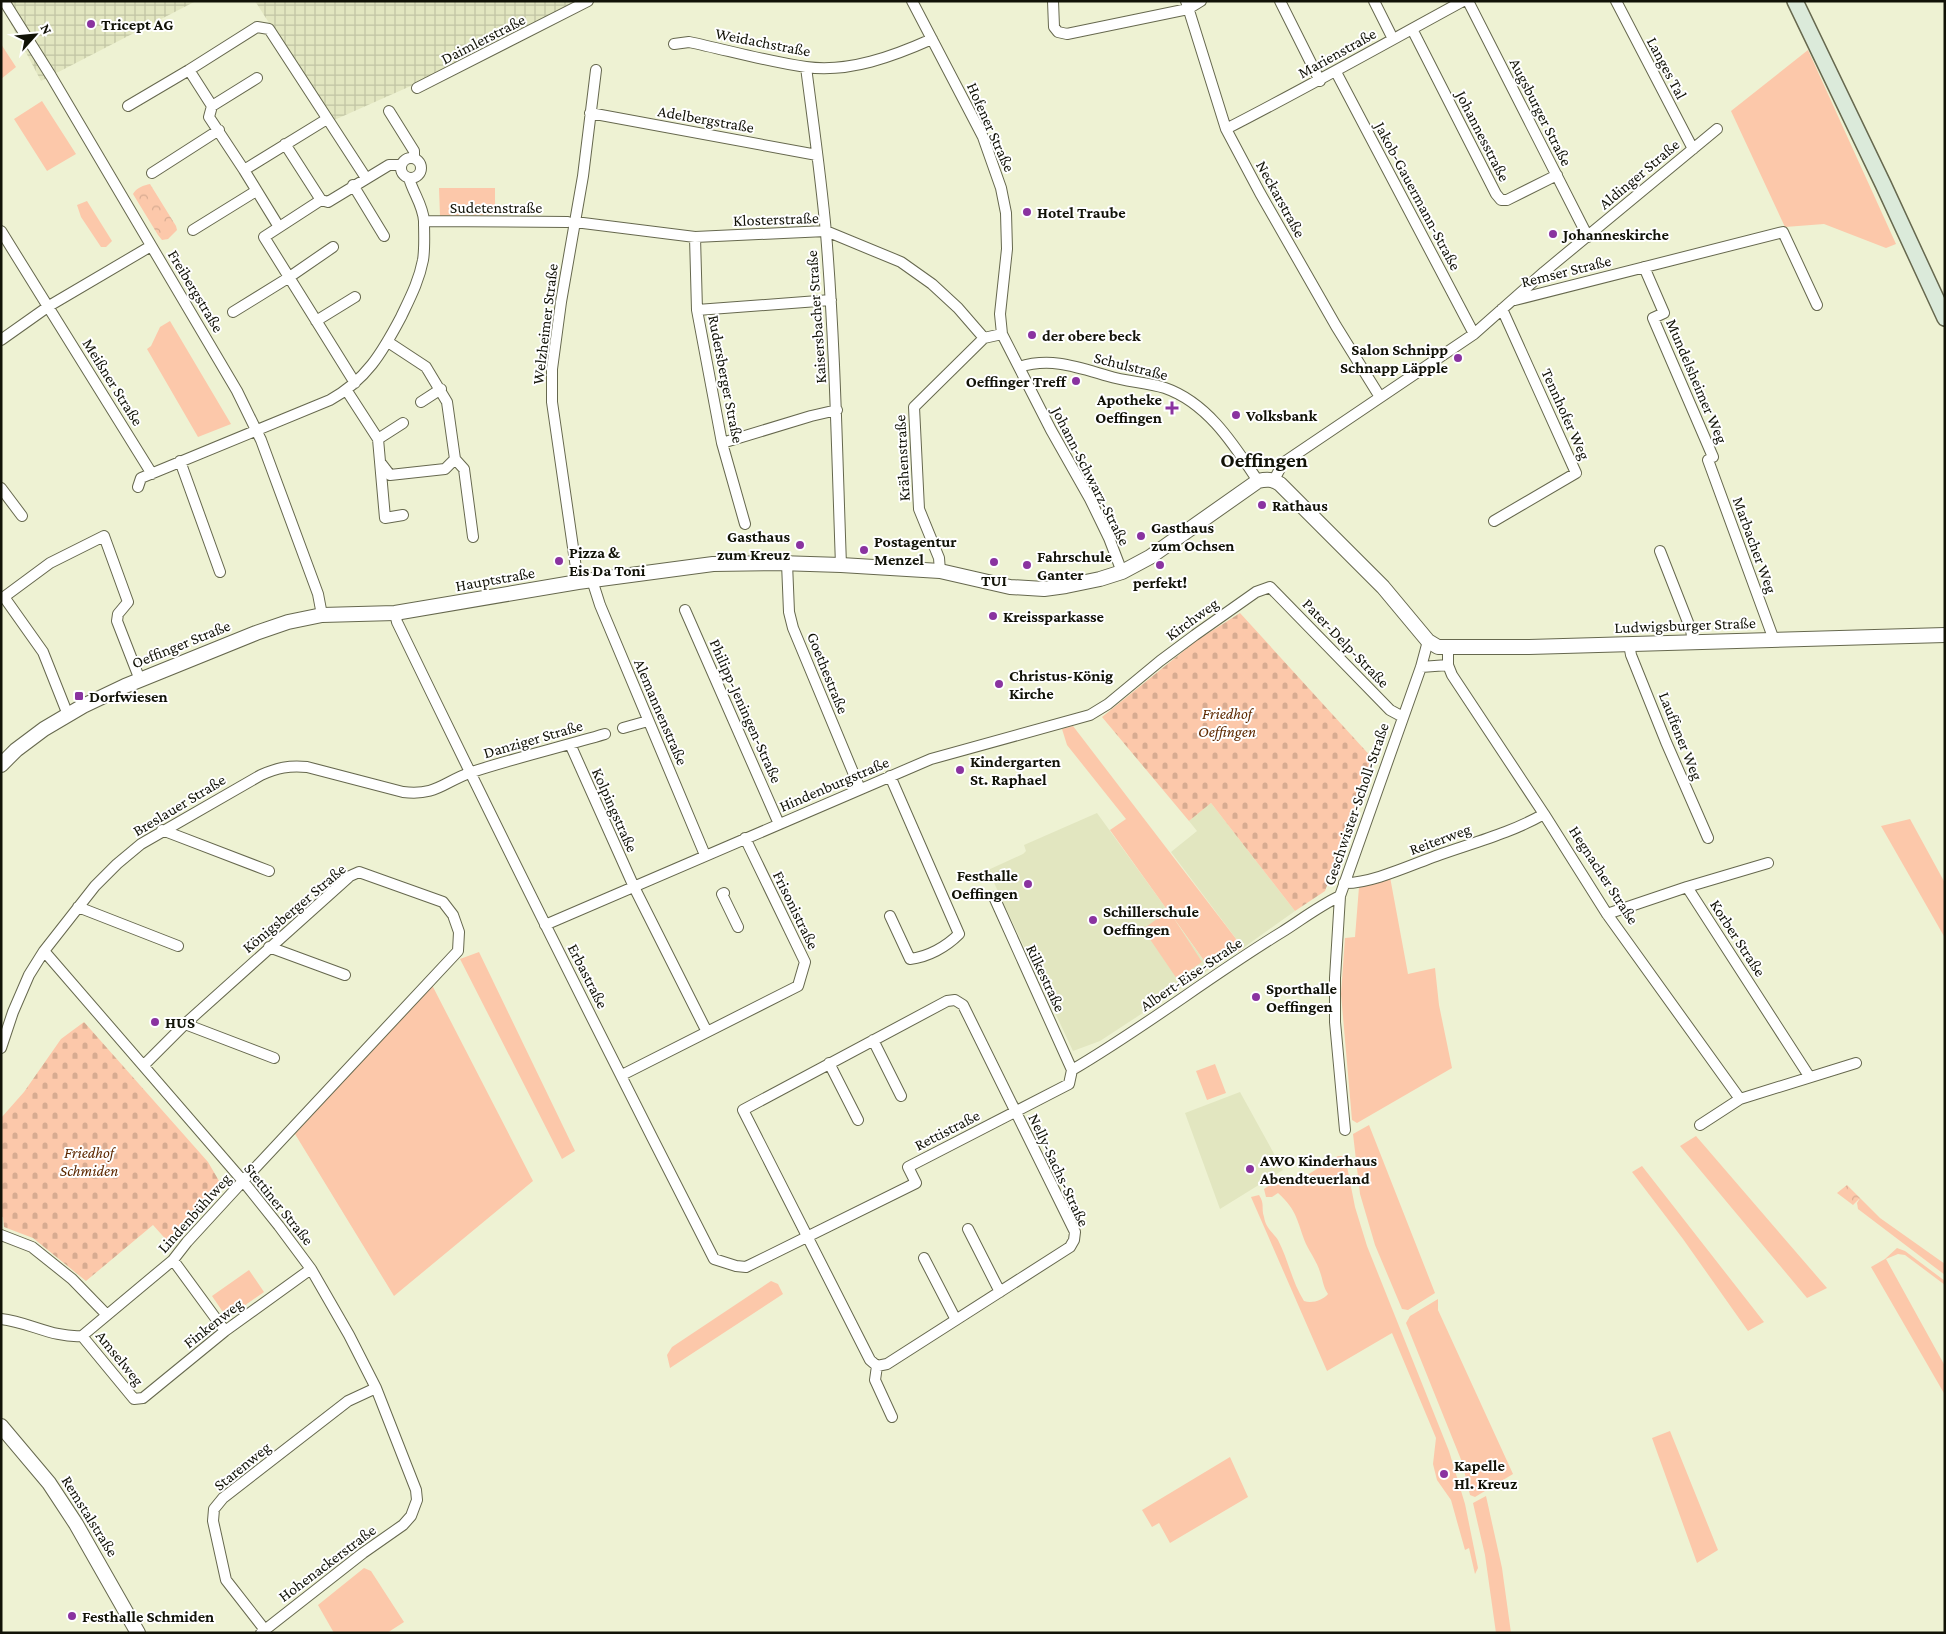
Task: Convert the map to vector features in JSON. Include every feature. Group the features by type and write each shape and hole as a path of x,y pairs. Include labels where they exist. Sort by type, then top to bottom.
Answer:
{"main road":[{"path":"1795,1 1945,318"}],"street":[{"name":"Freibergstraße","path":"4,1 51,76 237,391 257,430 318,594 322,615"},
{"name":"Daimlerstraße","path":"417,88 588,1"},
{"name":"Hofener Straße","path":"912,1 983,137 1001,188 1006,213 1007,249 1000,314 1002,334"},
{"path":"1053,1 1054,27 1058,32 1067,34 1201,1"},
{"path":"1280,1 1320,81"},
{"path":"1374,1 1393,38"},
{"name":"Marienstraße","path":"1226,129 1320,81 1393,38 1463,1"},
{"name":"Augsburger Straße","path":"1468,1 1588,237"},
{"name":"Langes Tal","path":"1616,1 1692,149"},
{"name":"Neckarstraße","path":"1187,5 1226,129 1331,318 1380,397"},
{"path":"128,106 256,28 269,29 366,178"},
{"name":"Johannesstraße","path":"1412,29 1496,194 1501,200 1506,200 1557,175"},
{"name":"Weidachstraße","path":"674,44 689,42 806,67 839,67 871,62 932,39"},
{"name":"Kaisersbacher Straße","path":"806,67 826,231 831,300 837,410 841,565"},
{"path":"189,70 212,106 210,117 279,227"},
{"name":"Welzheimer Straße","path":"578,582 552,402 552,369 572,222 583,176 596,70"},
{"name":"Jakob-Gauermann-Straße","path":"1336,72 1474,334"},
{"path":"212,106 257,78"},
{"path":"389,111 414,151 414,158"},
{"name":"Adelbergstraße","path":"590,113 817,155"},
{"path":"244,170 327,119"},
{"name":"Aldinger Straße","path":"1512,301 1717,129"},
{"path":"152,173 218,130"},
{"path":"285,144 321,200 328,202 389,165 401,165"},
{"path":"414,158 418,160 422,169 415,178 409,178 404,176 401,171 401,165 404,160 414,158"},
{"path":"138,486 141,478 330,400 347,391 376,360 388,342 414,291 424,257 422,206 409,178"},
{"path":"353,186 384,236"},
{"path":"193,230 256,191"},
{"path":"321,200 264,237 355,383"},
{"name":"Sudetenstraße","path":"424,221 572,222"},
{"name":"Klosterstraße","path":"572,222 695,237 826,231 901,262 932,284 958,308 984,338"},
{"name":"Meißner Straße","path":"1,231 152,474"},
{"name":"Remser Straße","path":"1274,480 1283,462 1474,334 1512,301 1782,232 1817,305"},
{"name":"Rudersberger Straße","path":"695,237 697,310 722,444 744,524"},
{"path":"1,340 49,306 151,246"},
{"path":"233,312 333,247"},
{"name":"Mundelsheimer Weg","path":"1644,267 1664,313 1653,318 1711,458"},
{"path":"316,321 355,297"},
{"path":"697,310 831,300"},
{"name":"Tennhofer Weg","path":"1494,521 1576,473 1502,309"},
{"path":"984,338 1002,334"},
{"name":"Johann-Schwarz-Straße","path":"1002,334 1094,506 1122,572"},
{"name":"Krähenstraße","path":"940,571 939,558 919,509 914,407 984,338"},
{"path":"388,342 426,367 441,389 447,402 455,459 464,469 473,537"},
{"name":"Schulstraße","path":"1019,367 1033,363 1058,363 1114,378 1166,388 1180,395 1210,417 1237,450 1258,481"},
{"path":"422,402 441,389"},
{"path":"347,391 378,440 385,518 403,515"},
{"path":"722,444 811,416 837,410"},
{"path":"378,440 403,423"},
{"name":"Marbacher Weg","path":"1711,458 1774,640"},
{"path":"380,462 390,475 445,470 455,459"},
{"path":"180,461 220,572"},
{"path":"1258,481 1274,480 1383,587 1428,641"},
{"name":"Hauptstraße","path":"395,613 578,582 713,564 787,563 940,571 1010,587 1044,589 1100,579 1122,572 1150,557 1258,481"},
{"path":"1,488 22,516"},
{"path":"68,715 43,652 4,598 50,563 104,536 128,602 118,614 117,621 140,680"},
{"path":"1660,551 1691,630 1693,642"},
{"name":"Goethestraße","path":"787,563 789,612 793,628 860,789"},
{"name":"Alemannenstraße","path":"592,580 600,605 705,855"},
{"name":"Kirchweg","path":"1137,682 1160,660 1195,635 1256,592 1270,587"},
{"name":"Pater-Delp-Straße","path":"1270,587 1390,710 1403,717"},
{"name":"Philipp-Jeningen-Straße","path":"685,610 779,824"},
{"name":"Oeffinger Straße","path":"1,765 16,750 44,729 90,702 256,633 288,622 322,615 395,613"},
{"name":"Erbastraße","path":"395,613 396,622 545,925 714,1259 746,1268 808,1238"},
{"name":"Ludwigsburger Straße","path":"1428,641 1438,647 1448,648 1945,635"},
{"name":"Geschwister-Scholl-Straße","path":"1345,1130 1335,1022 1335,978 1340,896 1421,667 1428,641"},
{"name":"Lauffener Weg","path":"1629,644 1631,654 1666,742 1708,838"},
{"name":"Hegnacher Straße","path":"1448,648 1448,665 1452,675 1544,814 1607,914 1740,1100"},
{"path":"1421,667 1448,665"},
{"name":"Hindenburgstraße","path":"545,925 931,759 1090,715 1137,682"},
{"path":"623,728 648,721"},
{"name":"Danziger Straße","path":"470,773 605,734"},
{"name":"Kolpingstraße","path":"570,744 634,887"},
{"name":"Breslauer Straße","path":"1,1048 13,1012 29,975 44,951 78,906 117,864 162,830 245,783 277,768 307,767 403,792 419,794 433,790 470,773"},
{"path":"890,776 959,934 951,942 922,957 910,958 890,916"},
{"name":"Reiterweg","path":"1344,883 1354,883 1404,868 1484,839 1544,814"},
{"path":"162,830 269,872"},
{"name":"Frisonistraße","path":"622,1075 798,986 804,962 745,838"},
{"path":"1607,914 1687,887 1768,863"},
{"name":"Königsberger Straße","path":"144,1064 269,947 350,876 359,872 442,902 453,915 459,932 458,951"},
{"path":"634,887 707,1032"},
{"name":"Korber Straße","path":"1687,887 1809,1076"},
{"path":"724,894 722,894 738,927"},
{"name":"Albert-Eise-Straße","path":"1072,1070 1105,1051 1249,952 1324,904 1340,896"},
{"name":"Rilkestraße","path":"994,897 1072,1070"},
{"path":"78,906 178,946"},
{"path":"269,947 345,975"},
{"name":"Stettiner Straße","path":"44,951 144,1064 280,1226 311,1269 349,1335 376,1388 416,1490 417,1500 411,1516"},
{"name":"Lindenbühlweg","path":"82,1336 173,1260 242,1181 458,951"},
{"name":"Nelly-Sachs-Straße","path":"808,1238 743,1110 946,1000 955,1000 963,1005 1014,1112 1075,1232 1074,1240 1070,1246 1000,1292 887,1364 877,1366"},
{"path":"186,1024 274,1058"},
{"path":"872,1040 900,1096"},
{"path":"828,1063 858,1120"},
{"path":"1700,1125 1740,1100 1809,1076 1856,1063"},
{"name":"Rettistraße","path":"808,1238 916,1182 908,1167 1070,1084 1072,1070"},
{"path":"968,1229 1000,1292"},
{"path":"1,1235 32,1247 72,1279 107,1315"},
{"path":"808,1238 870,1360 877,1366 874,1380 892,1417"},
{"path":"924,1258 956,1320"},
{"path":"173,1260 225,1331"},
{"name":"Finkenweg","path":"134,1399 143,1398 225,1331 311,1269"},
{"path":"1,1319 12,1320 69,1337 82,1336"},
{"name":"Amselweg","path":"82,1336 134,1399"},
{"name":"Starenweg","path":"263,1631 226,1580 213,1521 214,1509 223,1498 348,1401 376,1388"},
{"name":"Remstalstraße","path":"1,1426 49,1483 76,1524 138,1633"},
{"name":"Hohenackerstraße","path":"263,1631 363,1552 403,1525 411,1516"}],"shaded area":[{"path":"1,1 196,1 41,81 1,5"},
{"path":"255,1 575,1 440,73 332,121"},
{"path":"1211,803 1295,911 1243,948 1171,852 1197,831 1189,821"},
{"name":"Schillerschule Oeffingen","path":"1097,813 1210,969 1100,1041 1073,1051 988,870 1023,854 1026,851 1024,845"},
{"path":"1240,1092 1283,1170 1220,1209 1185,1113"}],"green space":[{"path":"1,44 16,67 1,79"},
{"path":"1808,50 1896,244 1886,248 1824,224 1785,227 1731,111"},
{"path":"42,101 76,154 47,171 14,119"},
{"path":"150,184 176,226 177,230 168,239 162,240 158,235 133,194 140,187"},
{"path":"439,188 495,188 495,215 440,216"},
{"path":"87,201 112,241 106,247 101,247 81,217 77,205"},
{"path":"170,321 231,424 198,437 147,349 151,346 160,327"},
{"name":"Friedhof Oeffingen","path":"1240,613 1374,760 1325,891 1295,911 1211,803 1189,821 1102,717 1196,641"},
{"path":"1073,726 1243,948 1210,969 1173,917 1202,962 1177,979 1143,929 1168,911 1110,830 1126,819 1067,745 1062,729"},
{"path":"1910,819 1945,883 1945,938 1881,826"},
{"path":"1390,877 1408,974 1435,968 1439,1005 1452,1068 1357,1123 1352,1120 1341,994 1345,938 1355,937 1359,887"},
{"path":"479,952 575,1151 562,1159 460,959"},
{"path":"432,985 533,1181 394,1296 295,1134"},
{"name":"Friedhof Schmiden","path":"84,1022 208,1162 222,1186 170,1244 153,1225 86,1281 33,1238 4,1227 3,1217 1,1217 1,1118 24,1092 61,1039"},
{"path":"1215,1064 1226,1093 1207,1100 1196,1071"},
{"path":"1369,1125 1435,1293 1408,1310 1402,1309 1375,1245 1360,1194 1353,1134"},
{"path":"1696,1136 1827,1288 1807,1298 1680,1146"},
{"path":"1338,1156 1345,1156 1355,1207 1367,1246 1449,1451 1465,1504 1478,1568 1475,1574 1469,1548 1465,1550 1451,1500 1437,1480 1433,1464 1436,1438 1392,1333 1327,1371 1251,1197 1259,1195 1261,1198 1266,1225 1278,1240 1304,1301 1314,1302 1320,1300 1328,1294 1319,1268 1306,1244 1290,1205 1278,1193 1272,1197 1266,1197 1264,1189 1276,1181 1304,1177"},
{"path":"1642,1166 1764,1322 1748,1331 1683,1239 1632,1172"},
{"path":"1847,1185 1860,1198 1853,1205 1837,1193"},
{"path":"1860,1198 1880,1218 1945,1264 1945,1275 1858,1209 1857,1203"},
{"path":"1897,1248 1905,1251 1945,1281 1945,1285 1905,1255 1898,1254 1886,1259 1945,1366 1945,1395 1871,1267 1885,1259"},
{"path":"249,1270 264,1292 227,1318 212,1296"},
{"path":"771,1281 778,1284 783,1294 670,1368 667,1355 672,1347"},
{"path":"1438,1299 1438,1310 1513,1474 1475,1497 1470,1495 1462,1462 1406,1323 1410,1316"},
{"path":"1670,1431 1718,1550 1697,1563 1652,1438"},
{"path":"1230,1457 1248,1497 1170,1543 1159,1523 1152,1527 1142,1510"},
{"path":"1486,1496 1502,1568 1511,1633 1496,1633 1485,1555 1473,1503"},
{"path":"364,1568 371,1571 404,1622 387,1633 334,1633 318,1605"}],"place":[{"name":"Tricept AG","path":"91,24"},
{"name":"Hotel Traube","path":"1027,212"},
{"name":"Johanneskirche","path":"1553,234"},
{"name":"der obere beck","path":"1032,335"},
{"name":"Salon Schnipp Schnapp Läpple","path":"1458,358"},
{"name":"Oeffinger Treff","path":"1076,381"},
{"name":"Apotheke Oeffingen","path":"1172,408"},
{"name":"Volksbank","path":"1236,415"},
{"name":"Rathaus","path":"1262,505"},
{"name":"Gasthaus zum Ochsen","path":"1141,536"},
{"name":"Gasthaus zum Kreuz","path":"800,545"},
{"name":"Postagentur Menzel","path":"864,550"},
{"name":"Pizza & Eis Da Toni","path":"559,561"},
{"name":"TUI","path":"994,562"},
{"name":"Fahrschule Ganter","path":"1027,565"},
{"name":"perfekt!","path":"1160,565"},
{"name":"Kreissparkasse","path":"993,616"},
{"name":"Christus-König Kirche","path":"999,684"},
{"name":"Dorfwiesen","path":"79,696"},
{"name":"Kindergarten St. Raphael","path":"960,770"},
{"name":"Festhalle Oeffingen","path":"1028,884"},
{"name":"Schillerschule Oeffingen","path":"1093,920"},
{"name":"Sporthalle Oeffingen","path":"1256,997"},
{"name":"HUS","path":"155,1022"},
{"name":"AWO Kinderhaus Abendteuerland","path":"1250,1169"},
{"name":"Kapelle Hl. Kreuz","path":"1444,1474"},
{"name":"Festhalle Schmiden","path":"72,1616"}],"district":[{"name":"Oeffingen","path":"1264,460"}]}
